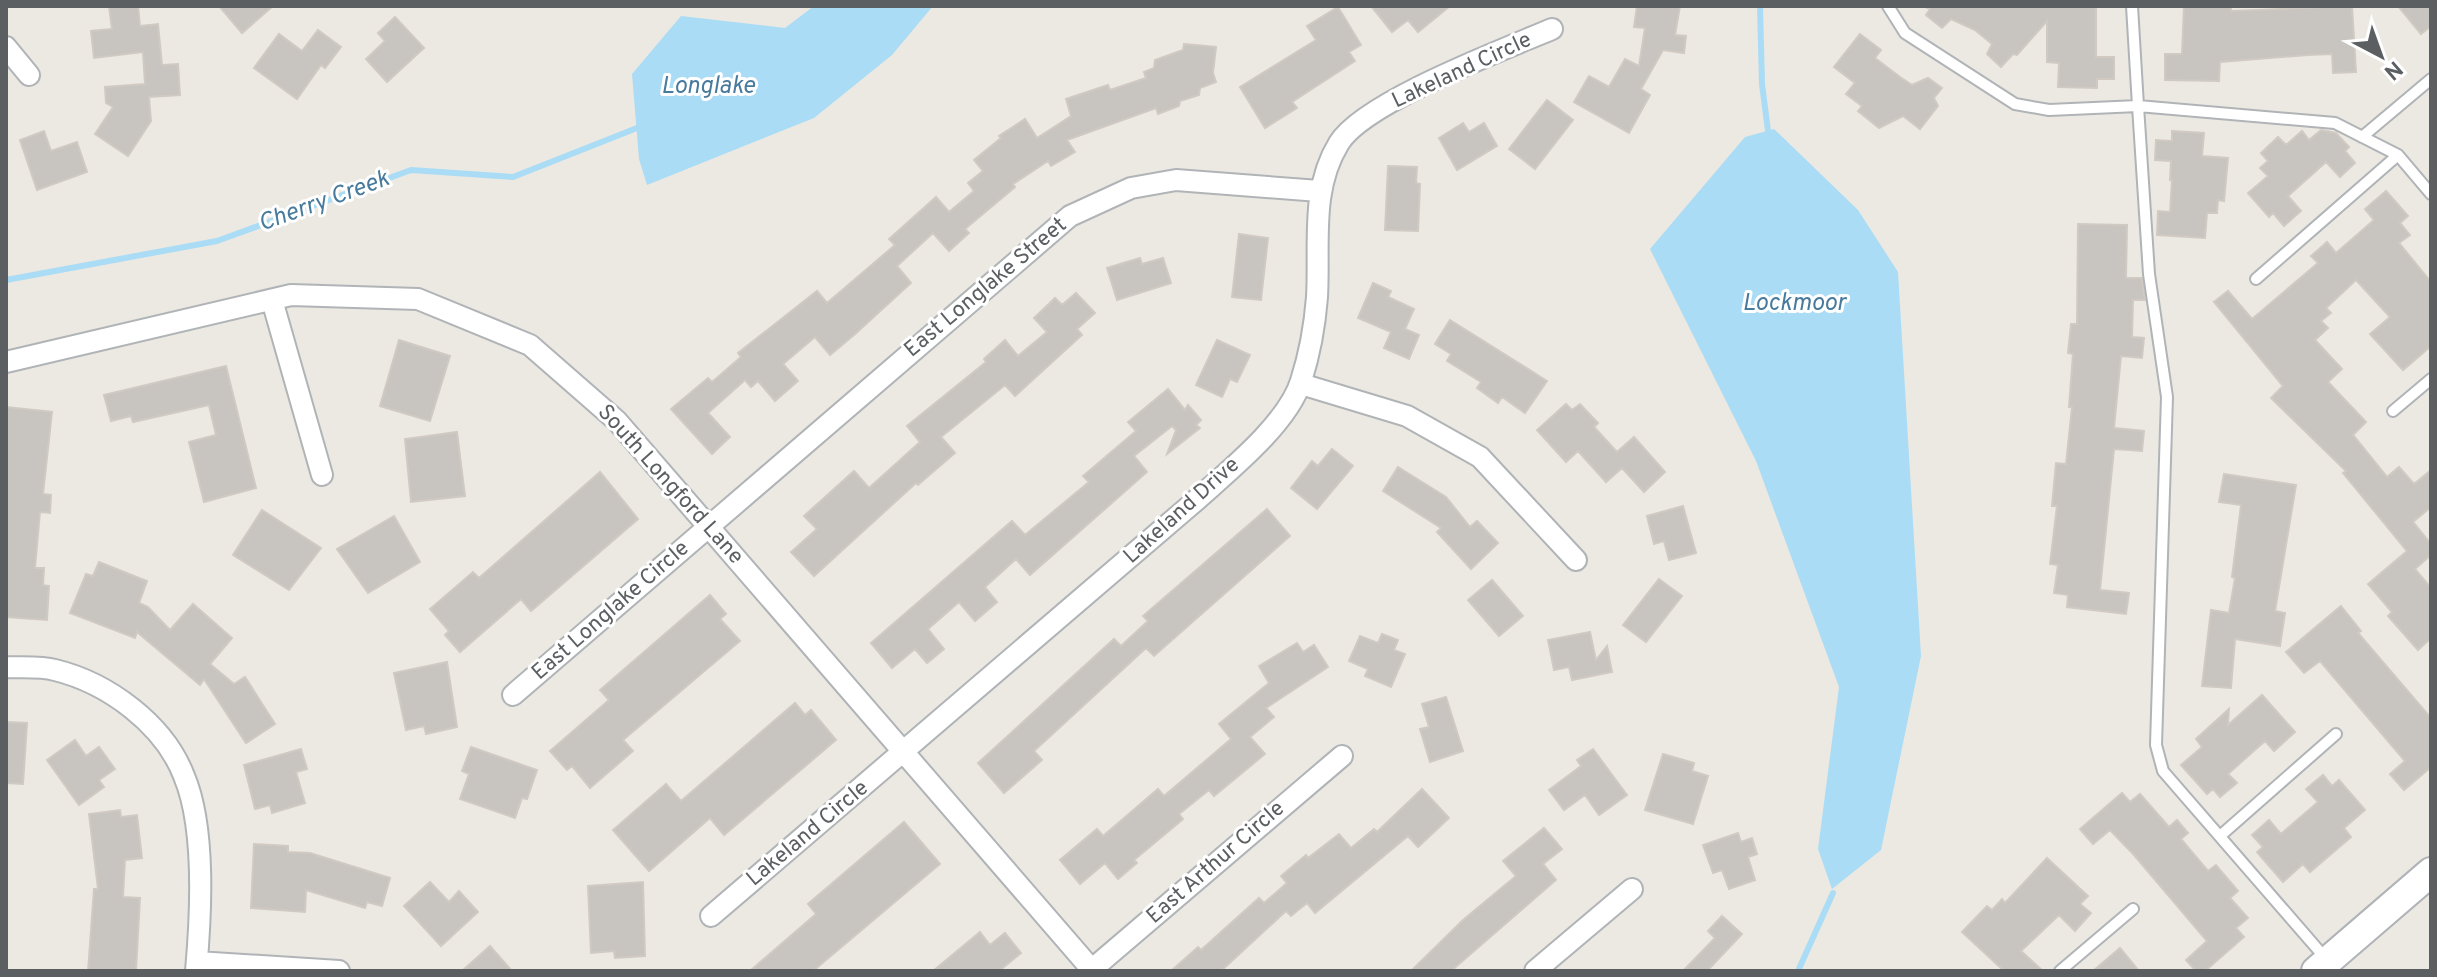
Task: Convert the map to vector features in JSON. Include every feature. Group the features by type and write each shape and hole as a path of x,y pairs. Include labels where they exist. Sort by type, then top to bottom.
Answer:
{"main road":[{"path":"2322,966 2431,872"}],"street":[{"name":"Lakeland Circle","path":"1319,191 1340,141 1365,119 1442,75 1552,29"},
{"path":"6,47 29,75"},
{"name":"East Longlake Street","path":"709,527 1070,216 1131,188 1176,180 1319,191"},
{"name":"Lakeland Drive","path":"904,753 1193,503 1269,432 1301,384 1317,300 1319,191"},
{"name":"South Longford Lane","path":"6,362 291,295 418,299 530,345 617,421 1091,971"},
{"path":"272,300 322,475"},
{"path":"1301,384 1407,416 1480,457 1576,560"},
{"name":"East Longlake Circle","path":"513,695 709,527"},
{"path":"6,667 54,670 115,695 156,732 184,775 198,838 197,966 339,971"},
{"name":"Lakeland Circle","path":"711,916 904,753"},
{"name":"East Arthur Circle","path":"1091,971 1342,756"},
{"path":"1535,971 1632,889"}],"lane":[{"path":"1888,6 1905,33 2015,104 2049,110 2138,106 2335,123 2398,155 2431,194"},
{"path":"2132,6 2149,274 2167,397 2156,745 2163,771 2220,836 2322,966"},
{"path":"2362,137 2431,79"},
{"path":"2256,279 2398,155"},
{"path":"2393,411 2431,379"},
{"path":"2220,836 2336,734"},
{"path":"2060,971 2133,909"}],"water":[{"name":"Longlake","path":"814,6 933,6 892,55 814,118 647,185 639,159 632,74 681,16 785,28"},
{"name":"Lockmoor","path":"1774,129 1858,210 1898,272 1921,656 1881,850 1832,889 1818,849 1839,687 1756,461 1650,249 1745,137"}],"building":[{"path":"109,6 138,6 140,26 158,24 162,65 178,64 180,95 149,97 151,121 128,156 95,134 113,107 106,103 105,87 145,84 143,52 94,58 91,31 112,29"},
{"path":"219,6 273,6 242,33"},
{"path":"1371,6 1450,6 1418,32 1408,20 1392,32"},
{"path":"1637,6 1680,6 1675,35 1686,36 1684,53 1663,50 1641,89 1650,95 1629,133 1574,102 1589,76 1609,87 1625,59 1639,66 1645,28 1634,27"},
{"path":"1923,6 2096,6 2096,57 2114,57 2114,79 2097,79 2097,88 2058,87 2059,63 2047,62 2047,21 2017,55 2013,54 2001,67 1987,54 1992,44 1975,30 1951,19 1942,28 1926,15 1930,9"},
{"path":"2184,6 2231,6 2231,11 2352,6 2356,72 2333,73 2332,54 2308,55 2220,62 2219,81 2165,80 2165,54 2182,54"},
{"path":"2398,6 2431,6 2431,26 2421,34"},
{"path":"1338,7 1361,45 1349,52 1355,61 1292,102 1297,108 1265,128 1240,87 1316,40 1307,26"},
{"path":"395,17 424,48 387,82 366,59 385,41 378,33"},
{"path":"318,30 341,47 325,68 321,65 297,99 254,68 279,34 302,51"},
{"path":"1860,34 1881,50 1875,58 1912,85 1928,78 1942,88 1934,98 1938,106 1920,129 1903,116 1879,128 1858,111 1862,106 1846,94 1855,83 1834,67"},
{"path":"1184,44 1216,47 1213,73 1216,82 1200,88 1199,95 1180,101 1179,106 1158,114 1156,108 1067,140 1075,152 1051,166 1048,161 1013,184 1015,187 965,229 969,233 949,251 933,233 897,266 911,283 854,335 830,355 815,337 783,364 798,381 775,401 758,381 751,387 745,380 708,413 730,437 712,454 671,409 708,378 712,382 741,357 738,353 817,291 827,303 895,245 889,239 936,197 949,212 974,191 968,183 983,171 974,160 1001,138 999,136 1025,119 1037,138 1071,116 1066,99 1108,85 1110,90 1146,78 1144,72 1154,68 1155,60 1183,50"},
{"path":"1547,100 1573,120 1535,169 1509,149"},
{"path":"1463,123 1469,132 1484,123 1497,146 1457,170 1439,138"},
{"path":"2321,130 2336,133 2349,147 2345,151 2355,163 2340,177 2326,162 2288,196 2301,211 2284,226 2273,213 2269,217 2248,193 2268,176 2260,168 2268,161 2261,153 2278,137 2286,145 2302,131 2309,140"},
{"path":"44,131 51,151 77,142 87,172 37,190 20,140"},
{"path":"2172,131 2204,133 2202,156 2228,158 2224,201 2218,200 2217,213 2207,213 2205,238 2157,235 2158,211 2170,212 2172,180 2171,161 2155,160 2156,140 2172,141"},
{"path":"1388,166 1417,167 1416,183 1420,184 1418,231 1385,230"},
{"path":"2386,191 2408,216 2400,223 2410,235 2399,243 2431,282 2431,346 2403,370 2370,334 2390,317 2356,280 2326,308 2331,313 2321,321 2328,328 2315,340 2342,369 2328,382 2366,422 2353,435 2387,477 2399,467 2414,484 2431,470 2431,507 2413,522 2431,544 2431,555 2415,569 2431,588 2431,638 2418,650 2388,616 2392,612 2368,584 2407,551 2343,473 2346,471 2271,398 2283,386 2214,302 2228,291 2252,319 2318,263 2311,256 2327,242 2336,253 2374,220 2365,209"},
{"path":"2078,224 2127,225 2126,278 2142,278 2145,300 2133,300 2132,337 2144,338 2142,358 2121,356 2114,428 2144,431 2142,451 2114,449 2100,590 2129,593 2126,614 2067,607 2068,595 2054,593 2058,565 2050,564 2057,506 2052,506 2056,463 2066,464 2072,407 2069,407 2073,354 2068,353 2071,324 2077,324"},
{"path":"1239,234 1268,238 1261,300 1232,297"},
{"path":"1140,258 1142,264 1163,258 1171,283 1117,300 1107,268"},
{"path":"1373,283 1391,291 1388,297 1414,309 1405,329 1419,335 1409,359 1384,348 1391,332 1358,318"},
{"path":"1076,293 1095,313 1077,329 1082,335 1015,396 1005,385 941,437 955,453 918,485 916,483 814,576 791,552 817,529 804,516 854,471 869,488 920,442 907,426 986,362 984,359 1005,340 1018,356 1047,332 1034,318 1055,298 1062,305"},
{"path":"1450,320 1547,381 1525,413 1502,397 1498,403 1477,388 1481,382 1447,361 1451,354 1435,344"},
{"path":"399,340 450,356 430,421 380,406"},
{"path":"1217,340 1250,355 1237,382 1230,379 1222,397 1196,385"},
{"path":"226,366 256,488 204,502 189,442 216,435 209,405 133,422 131,416 111,421 104,395"},
{"path":"1168,389 1185,410 1188,405 1201,420 1196,425 1200,428 1167,454 1176,430 1172,426 1134,456 1147,472 1030,575 1016,559 985,587 997,602 975,621 959,602 928,629 944,649 927,663 915,649 892,668 871,643 1012,521 1025,535 1089,482 1083,476 1136,431 1128,422"},
{"path":"1566,404 1572,410 1580,404 1598,423 1594,427 1617,452 1634,437 1665,472 1644,492 1622,468 1606,482 1578,451 1566,462 1537,430"},
{"path":"6,407 52,412 43,494 51,495 50,513 40,512 35,568 44,568 43,585 49,586 47,620 6,617"},
{"path":"457,432 465,496 411,502 405,439"},
{"path":"1332,449 1353,466 1317,509 1291,488 1312,461 1318,466"},
{"path":"1398,467 1446,497 1470,527 1477,521 1498,543 1471,569 1437,532 1441,528 1383,491"},
{"path":"600,472 638,519 531,611 521,599 460,652 445,635 449,631 430,609 473,572 479,578"},
{"path":"2224,474 2296,485 2275,611 2285,613 2280,646 2235,639 2231,688 2202,686 2211,610 2229,613 2235,578 2232,577 2241,505 2219,502"},
{"path":"1683,506 1696,553 1669,560 1664,541 1654,544 1647,516"},
{"path":"1267,509 1290,536 1154,656 1146,648 1034,751 1042,760 1004,793 978,763 1114,639 1121,646 1148,621 1143,616"},
{"path":"262,510 321,548 289,590 233,555"},
{"path":"394,516 420,562 368,593 337,549"},
{"path":"99,562 147,581 139,603 148,607 170,630 193,604 232,638 210,664 234,684 245,677 275,724 246,743 204,679 200,685 137,632 135,638 70,613 86,574 93,576"},
{"path":"1659,579 1682,596 1646,642 1623,625"},
{"path":"1492,580 1523,616 1499,636 1468,600"},
{"path":"710,595 726,614 720,619 740,641 623,740 633,751 590,788 572,766 567,770 550,751 609,700 600,690"},
{"path":"2341,606 2361,631 2358,633 2431,718 2431,767 2404,790 2390,774 2405,761 2320,661 2304,673 2286,652"},
{"path":"1590,632 1596,660 1607,646 1612,672 1572,680 1569,667 1554,670 1548,640"},
{"path":"1382,634 1398,640 1394,650 1405,654 1391,687 1365,676 1368,669 1349,661 1360,636 1378,643"},
{"path":"1297,643 1303,652 1314,645 1328,667 1266,708 1274,717 1250,737 1265,754 1214,796 1209,790 1179,814 1183,819 1134,860 1137,863 1118,879 1105,863 1080,884 1060,860 1097,829 1103,836 1158,789 1164,796 1231,739 1219,724 1269,683 1259,666"},
{"path":"447,662 457,727 426,734 424,726 406,730 394,673"},
{"path":"2262,695 2295,732 2274,751 2265,741 2228,774 2237,783 2220,797 2213,789 2207,794 2181,765 2202,747 2196,739 2229,709 2228,725"},
{"path":"1446,697 1463,751 1430,762 1420,729 1429,727 1422,704"},
{"path":"795,703 805,715 811,710 836,740 724,835 710,818 649,871 613,830 666,784 681,801"},
{"path":"6,722 27,723 23,784 6,783"},
{"path":"75,740 86,756 99,747 115,769 99,780 104,787 79,805 47,760"},
{"path":"471,747 537,770 527,799 522,798 515,818 460,799 469,774 462,771"},
{"path":"301,749 307,769 296,772 305,803 272,813 270,805 255,809 244,765"},
{"path":"1593,749 1627,795 1599,815 1585,795 1564,810 1549,790 1581,766 1577,760"},
{"path":"1663,754 1694,763 1692,771 1708,776 1693,824 1645,810"},
{"path":"2323,775 2332,786 2339,780 2365,810 2344,828 2351,837 2310,872 2303,864 2283,882 2257,852 2263,847 2252,835 2269,820 2281,834 2318,802 2306,789"},
{"path":"1422,789 1449,818 1418,847 1408,836 1315,913 1307,903 1291,916 1286,911 1221,971 1171,971 1198,947 1201,950 1259,898 1264,903 1287,883 1281,876 1306,855 1308,858 1339,834 1351,848 1374,829 1377,832"},
{"path":"2122,793 2130,802 2140,794 2169,827 2177,820 2188,833 2181,839 2208,871 2216,865 2238,891 2230,898 2248,918 2236,928 2244,937 2205,971 2196,971 2186,960 2207,941 2134,855 2110,830 2093,844 2080,829"},
{"path":"120,810 121,817 137,815 142,858 125,860 123,897 140,898 136,971 88,971 94,889 98,889 89,814"},
{"path":"904,822 940,864 813,971 750,971 816,914 808,904"},
{"path":"1544,828 1562,849 1543,864 1556,880 1451,971 1411,971 1463,920 1516,876 1503,861"},
{"path":"1738,833 1741,842 1752,838 1757,854 1748,857 1755,880 1729,889 1722,870 1713,873 1703,845"},
{"path":"254,844 288,846 288,852 310,853 390,878 382,906 367,902 365,908 306,890 305,912 251,908"},
{"path":"2047,858 2088,896 2080,904 2091,913 2075,931 2059,915 2021,951 2043,971 2004,971 1962,932 1987,906 1992,910 2002,899 2005,903"},
{"path":"430,882 449,902 459,891 478,912 441,946 404,906"},
{"path":"643,882 645,956 615,958 614,951 591,953 588,886"},
{"path":"1722,916 1742,934 1707,971 1683,971 1715,938 1708,931"},
{"path":"980,932 990,945 1005,933 1021,953 999,971 933,971"},
{"path":"490,946 512,971 462,971"},
{"path":"2120,948 2139,971 2093,971"}],"waterway":[{"path":"1760,6 1762,84 1768,131"},
{"name":"Cherry Creek","path":"6,280 217,241 411,170 513,177 637,128"},
{"path":"1798,971 1833,893"}]}
